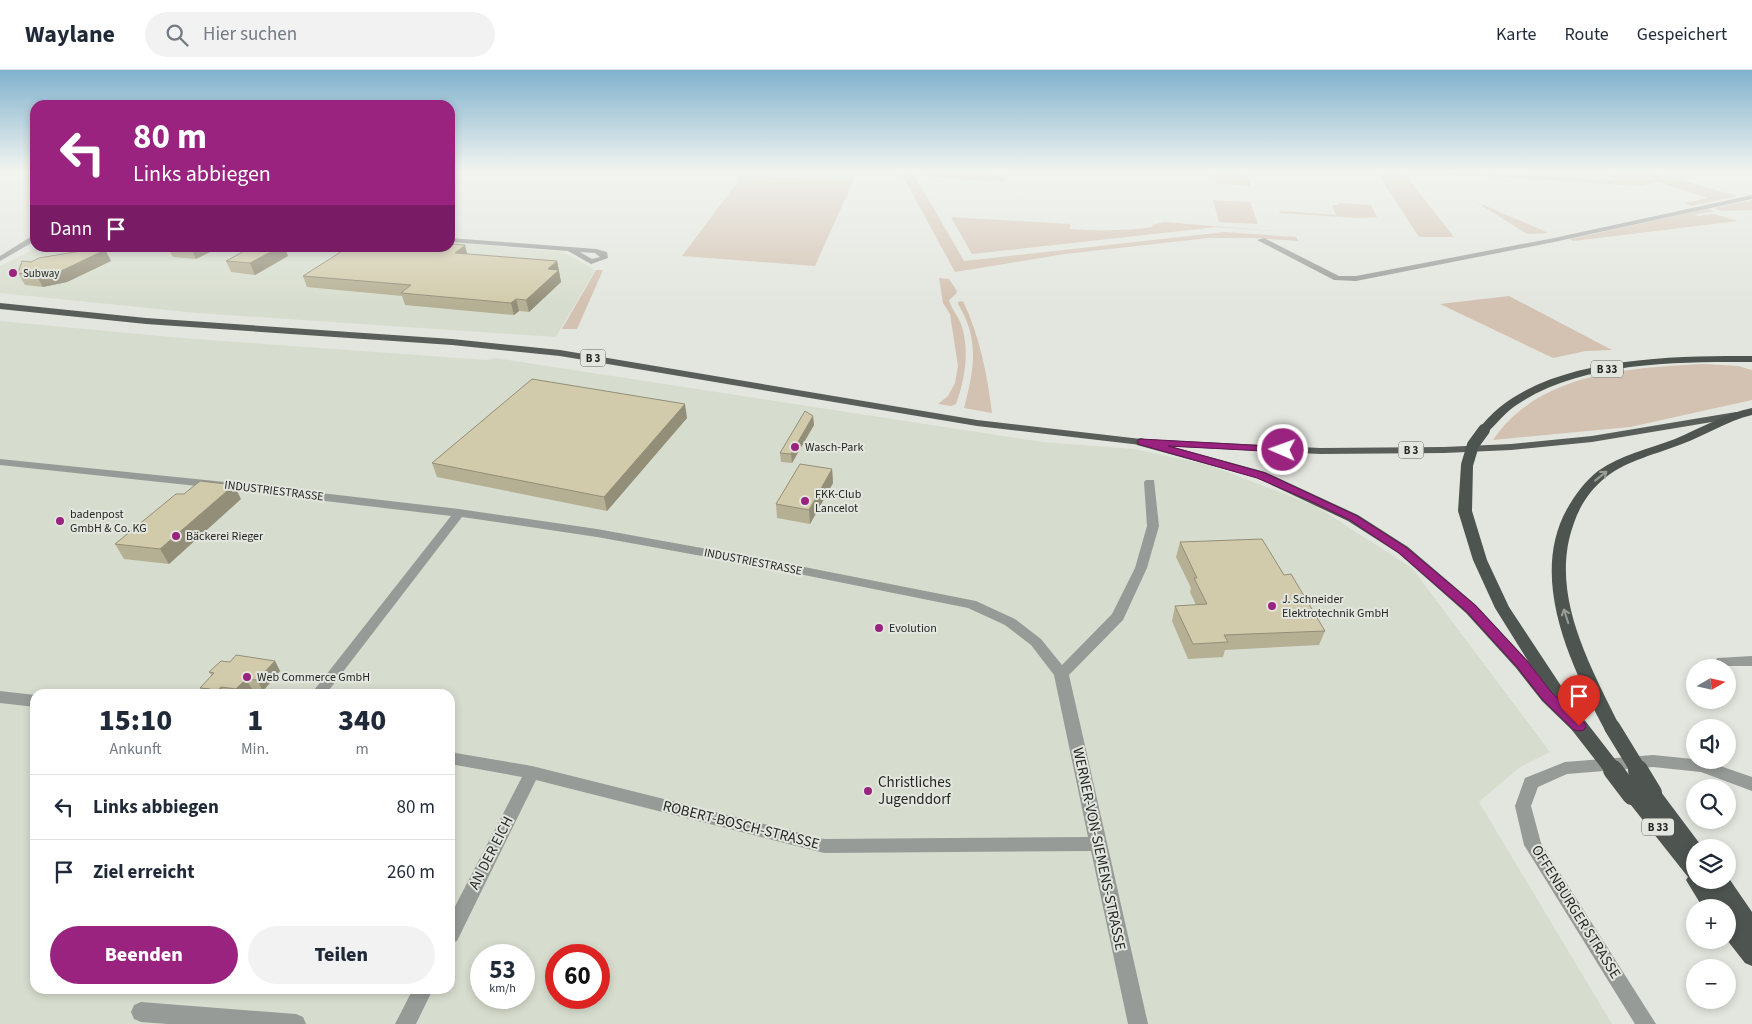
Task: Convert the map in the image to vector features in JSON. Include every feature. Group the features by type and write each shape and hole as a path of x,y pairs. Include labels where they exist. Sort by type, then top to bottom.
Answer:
{"highway":[{"name":"B 33","path":"1686,854 1632,794 1579,726 1502,608 1480,560 1464,511 1467,465 1474,445 1484,430 1513,402 1562,380 1630,365 1752,359"},
{"path":"1706,360 1752,368"},
{"name":"B 3","path":"1736,415 1752,411"},
{"name":"B 33","path":"1686,851 1612,727 1581,662 1561,600 1558,563 1564,531 1580,495 1603,474 1636,457 1699,433 1736,415"},
{"path":"1141,442 1261,475 1311,497 1362,523 1403,550 1472,609 1522,664 1548,697 1579,726"},
{"path":"1712,889 1744,923"},
{"path":"1723,889 1744,923 1752,956"}],"main road":[{"name":"B 3","path":"0,306 127,320 452,342 560,353 988,425 1141,442 1320,451 1511,447 1592,438 1736,415"}],"street":[{"path":"1261,240 1338,278 1346,280 1527,246 1667,216"},
{"path":"455,240 571,250"},
{"path":"0,259 30,241"},
{"name":"INDUSTRIESTRASSE","path":"0,462 244,487 459,513 599,534 971,604 1010,622 1036,642"},
{"path":"1061,674 1118,616 1141,568 1153,526 1150,482"},
{"path":"322,689 459,513"},
{"name":"WERNER-VON-SIEMENS-STRASSE","path":"1036,642 1061,674 1138,1024"},
{"path":"1736,661 1752,660"},
{"path":"0,696 30,700"},
{"name":"ROBERT-BOSCH-STRASSE","path":"455,759 532,772 824,846 1097,844"},
{"name":"OFFENBURGER STRASSE","path":"1646,1024 1533,845 1524,806 1531,783 1565,768 1653,761 1702,766 1751,781"},
{"name":"AN DER EICH","path":"455,925 532,772"},
{"path":"405,1024 420,994"},
{"path":"141,1012 296,1024"}],"shaded area":[{"path":"712,216 838,216 815,266 682,256"},
{"path":"924,216 938,216 964,261 1225,232 1296,237 1298,241 1255,238 1208,238 1065,254 955,272"},
{"path":"1217,216 1255,216 1258,224 1219,222"},
{"path":"1320,216 1377,217 1359,218"},
{"path":"1405,216 1437,216 1454,237 1419,237"},
{"path":"1498,216 1508,216 1548,233 1527,234"},
{"path":"1677,216 1719,216 1738,221 1573,241 1570,239"},
{"path":"951,217 1070,224 1070,229 1080,230 1153,227 1152,225 1164,222 1286,232 1217,227 972,254"},
{"path":"455,242 563,252 595,270 556,337 197,313 0,293 0,266 30,251 455,252"},
{"path":"596,270 603,270 577,329 562,329"},
{"path":"939,278 949,279 957,291 949,300 961,324 966,354 962,385 956,404 951,406 938,404 948,396 955,383 958,366 950,314 943,303"},
{"path":"1509,296 1612,350 1586,351 1553,358 1440,304"},
{"path":"963,301 974,328 982,356 992,413 964,408 973,355 970,330 958,304 958,302"},
{"path":"0,321 182,338 487,360 495,358 1043,442 1134,449 1209,465 1316,506 1412,568 1550,752 1520,767 1479,802 1612,1024 0,1024"},
{"path":"1704,364 1738,366 1752,370 1752,400 1630,427 1493,440 1512,417 1535,400 1560,387 1616,372"}],"building":[{"path":"455,244 465,245 455,253 557,261 548,269 559,270 526,300 516,299 511,303 401,293 411,285 303,276 341,252 455,252"},
{"path":"75,252 101,252 61,271 36,275 18,273 22,261 31,262 39,258"},
{"path":"243,252 271,252 250,263 226,261"},
{"path":"532,379 685,404 604,497 432,463"},
{"path":"805,411 813,416 791,454 780,453"},
{"path":"800,464 832,469 809,510 776,504"},
{"path":"200,481 234,485 160,549 115,544 176,494 184,494"},
{"name":"J. Schneider Elektrotechnik GmbH","path":"1262,539 1284,575 1291,574 1325,631 1224,635 1228,642 1193,644 1175,606 1207,604 1194,578 1197,578 1180,542"},
{"path":"236,655 275,661 257,680 246,679 236,689 221,687 219,689 200,688 214,673 209,672 221,661 230,662"}],"place":[{"name":"Subway","path":"13,273"},
{"name":"Wasch-Park","path":"795,447"},
{"name":"FKK-Club Lancelot","path":"805,501"},
{"name":"badenpost GmbH & Co. KG","path":"60,521"},
{"name":"Bäckerei Rieger","path":"176,536"},
{"name":"J. Schneider Elektrotechnik GmbH","path":"1272,606"},
{"name":"Evolution","path":"879,628"},
{"name":"Web Commerce GmbH","path":"247,677"},
{"name":"Christliches Jugenddorf","path":"868,791"}],"route":[{"path":"1283,450 1141,442 1261,475 1353,518 1403,550 1472,609 1522,664 1548,697 1579,726"}]}
